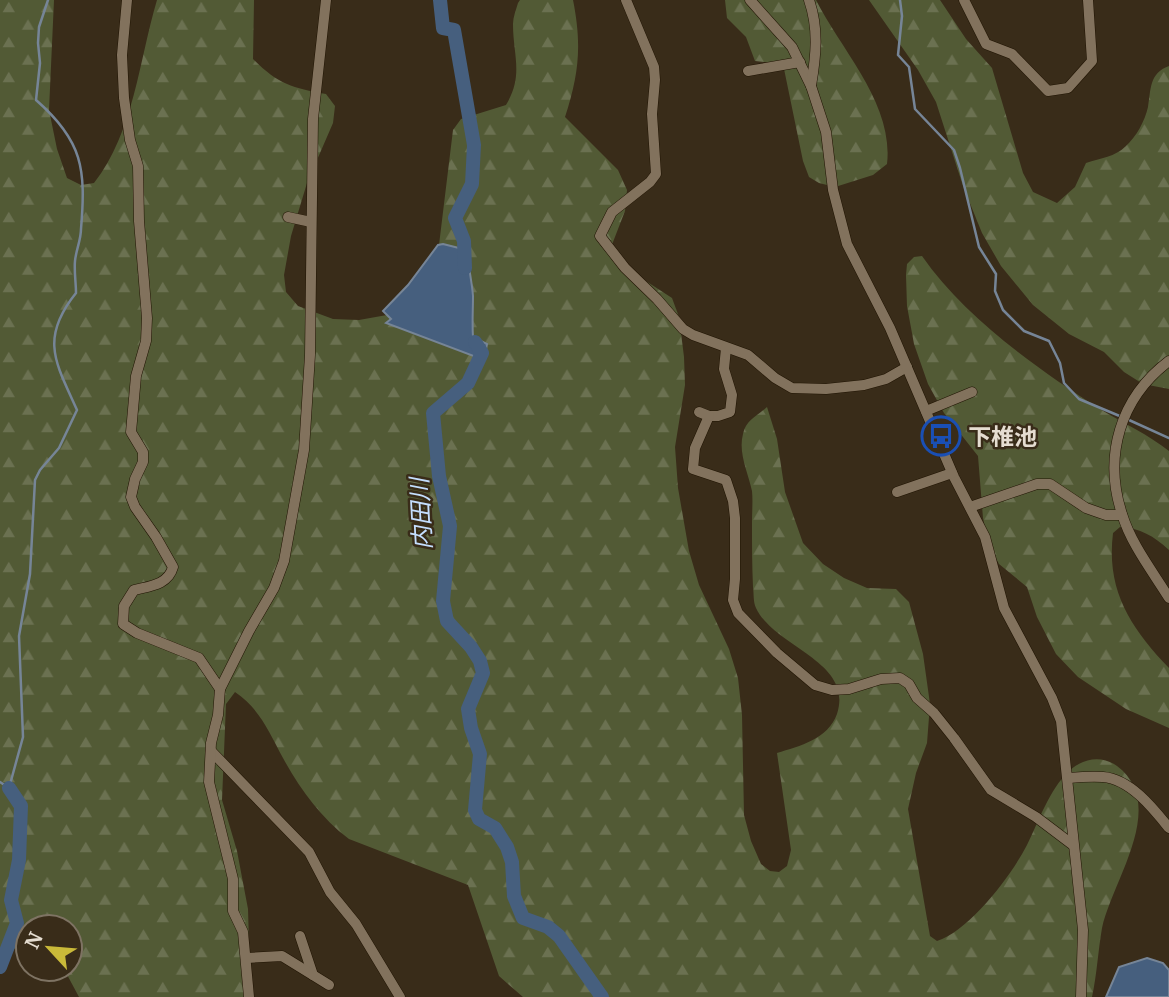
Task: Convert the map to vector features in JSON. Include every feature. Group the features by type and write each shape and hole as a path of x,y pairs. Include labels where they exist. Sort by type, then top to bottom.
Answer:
{"street":[{"path":"127,0 122,55 124,98 130,140 138,166 138,221 146,318 146,341 136,376 131,432 143,452 143,462 131,497 173,567 171,576 162,583 134,590 124,606 122,624 137,633 199,658 220,689"},
{"path":"249,997 243,932 233,911 233,879 209,782 211,743 218,715 220,689 274,588 284,561 304,450 309,378 313,119 326,0"},
{"path":"626,0 654,67 652,114 656,174 650,182 612,212 600,236 625,268 684,329 693,335 748,355 775,378 792,388 826,389 864,385 886,379 907,366"},
{"path":"750,0 792,47 811,86 826,132 833,190 847,244 907,366 952,473 985,537 1004,608 1052,698 1061,721 1083,930 1081,997"},
{"path":"809,0 816,30 816,55 811,86"},
{"path":"964,0 986,44 1012,54 1048,92 1068,88 1092,61 1088,0"},
{"path":"748,71 800,62"},
{"path":"288,217 311,222"},
{"path":"726,348 724,369 732,395 730,412 718,416 704,414 692,469 726,480 733,501 736,548 733,600 738,613 777,653 815,685 832,690 881,679 900,678 909,684 917,698 934,713 954,738 991,790 1036,817 1073,845"},
{"path":"1169,361 1156,371 1138,392 1124,415 1116,441 1114,480 1122,515 1138,548 1169,598"},
{"path":"926,411 972,392"},
{"path":"897,492 952,473"},
{"path":"970,507 1037,484 1056,486 1086,508 1106,515 1122,515"},
{"path":"211,751 309,852 330,892 356,925 400,997"},
{"path":"1069,778 1106,777 1117,781 1146,801 1169,828"},
{"path":"300,936 313,975"},
{"path":"247,958 282,956 329,985"}],"green space":[{"path":"0,0 54,0 49,110 57,149 67,178 81,185 94,183 118,141 134,95 157,0 254,0 253,59 286,84 326,94 335,106 333,123 307,183 291,236 284,275 286,292 298,306 333,319 359,320 387,315 405,307 439,245 453,130 461,119 506,105 515,84 513,21 520,0 573,0 578,31 578,59 565,117 618,170 627,190 625,211 613,242 612,255 632,272 672,298 679,317 685,385 675,447 678,488 689,551 699,585 729,649 738,678 742,715 744,815 761,864 770,871 779,872 787,866 791,850 777,753 812,740 827,730 837,714 839,696 834,681 824,668 779,634 755,606 752,491 742,441 747,425 767,407 777,439 785,492 803,543 823,564 844,578 867,588 896,589 909,602 923,654 930,704 927,743 916,773 908,809 930,936 937,941 963,926 1000,886 1020,858 1056,787 1074,767 1099,759 1117,766 1132,782 1138,801 1138,822 1133,844 1102,928 1092,997 523,997 499,976 468,885 349,839 339,831 304,792 257,713 235,692 226,704 222,800 237,851 248,909 248,997 79,997 72,983 84,983 84,913 14,913 14,949 0,970"},
{"path":"725,0 816,0 874,99 887,142 887,164 873,175 835,187 809,177 803,161 783,64 755,61 746,37 727,18"},
{"path":"869,0 940,0 966,39 992,68 1023,173 1033,192 1057,203 1075,187 1086,163 1117,153 1133,138 1147,112 1154,78 1169,66 1169,389 1143,384 1124,372 1104,352 1069,334 1033,305 1001,266 982,233 963,186 936,102 918,70"},
{"path":"922,256 959,300 1004,341 1100,409 1169,451 1169,550 1146,534 1120,527 1113,533 1112,553 1117,590 1124,607 1143,638 1169,668 1169,728 1126,709 1078,677 1056,654 1037,617 1027,587 999,564 989,546 983,518 978,456 944,413 928,384 914,344 907,306 907,264 914,257"}],"water":[{"path":"438,245 467,250 473,296 473,337 487,344 484,360 386,323 391,319 383,311 408,285"},
{"path":"1147,958 1163,963 1169,970 1169,997 1106,997 1119,967"}],"waterway":[{"path":"0,782 9,788 23,737 19,636 30,574 35,480 59,448 77,410 58,364 55,338 58,324 76,293 75,261 81,233 83,189 78,157 72,143 64,129 36,100 40,63 39,27 48,0"},
{"name":"内田川","path":"440,0 443,28 454,30 474,145 472,184 455,218 464,241 465,268"},
{"path":"900,0 902,16 898,55 909,67 915,109 954,150 979,247 996,274 995,291 1003,310 1024,331 1049,341 1060,363 1064,383 1079,399 1122,417"},
{"name":"内田川","path":"475,342 482,353 468,383 433,413 439,476 450,526 443,601 447,621 471,647 480,661 483,673 468,709 480,754 475,810 479,819 495,828 507,847 512,862 514,896 523,918 548,927 559,936 602,997"},
{"path":"1129,420 1169,438"},
{"path":"0,967 17,923 11,900 19,860 21,806 9,788"}],"place":[{"name":"下椎池","path":"941,436"}]}
